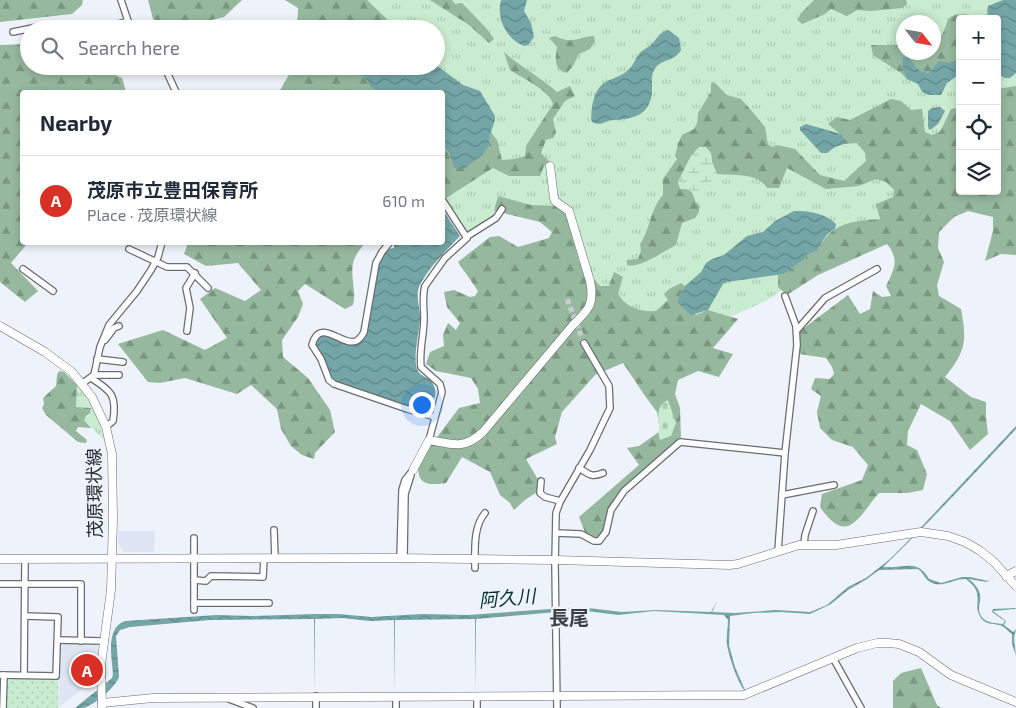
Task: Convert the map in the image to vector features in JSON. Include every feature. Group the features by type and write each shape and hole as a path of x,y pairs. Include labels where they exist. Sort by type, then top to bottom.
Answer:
{"street":[{"path":"121,0 128,20"},
{"path":"13,32 20,30"},
{"path":"169,75 175,90"},
{"path":"429,440 457,445 473,442 572,325 589,309 592,292 590,281 569,211 555,201 550,166"},
{"path":"445,203 466,237"},
{"path":"402,558 401,495 405,480 413,470 429,440 442,392 440,384 423,371 421,367 425,286 445,258 466,237 496,218 502,209"},
{"path":"92,377 100,347 110,325 137,291 156,262 161,245"},
{"path":"388,245 376,263 364,332 360,340 348,342 328,332 322,332 315,338 312,345 321,359 329,380 334,384 435,417"},
{"path":"129,250 170,267 187,267 208,288"},
{"path":"22,269 53,291"},
{"path":"797,330 825,298 877,269"},
{"path":"187,331 190,308 186,288 194,273"},
{"path":"778,550 786,453 798,346 797,330 786,296"},
{"name":"茂原環状線","path":"0,326 59,361 83,383 97,404 106,427 112,454 111,559 110,600 103,641 100,677 102,705"},
{"path":"100,347 114,328 119,326"},
{"path":"557,708 556,512 560,501 607,418 610,408 609,386 584,343"},
{"path":"98,359 123,362"},
{"path":"83,383 92,377 119,375"},
{"path":"92,377 107,389 114,400 113,421 106,427"},
{"path":"556,533 581,534 594,541 602,538 606,532 611,510 624,491 680,442 786,453"},
{"path":"579,468 592,476 603,473"},
{"path":"541,480 540,493 545,497 560,501"},
{"path":"782,495 834,485"},
{"path":"804,544 813,511"},
{"path":"474,568 476,532 485,513"},
{"path":"274,530 275,558"},
{"path":"0,559 402,558 738,564 778,550 804,544 836,545 921,532 935,533 965,542 993,560 1016,586"},
{"path":"194,538 194,610"},
{"path":"194,580 206,581 211,576 263,577 264,558"},
{"path":"24,675 25,559"},
{"path":"1006,576 1016,571"},
{"path":"0,584 81,584 81,641"},
{"path":"194,602 269,603"},
{"path":"3,708 2,675 56,676 58,616 25,616"},
{"path":"58,640 103,641"},
{"path":"102,705 153,698 744,695 834,658 877,643 899,644 919,652 961,680 1016,702"},
{"path":"834,658 860,708"},
{"path":"316,696 316,708"},
{"path":"477,696 477,708"},
{"path":"396,697 396,708"},
{"path":"227,698 253,708"}],"shaded area":[{"path":"118,531 155,531 154,552 124,552 118,543"},
{"path":"98,643 96,678 58,708 60,644"}],"green space":[{"path":"0,0 83,0 82,5 72,14 0,22"},
{"path":"148,0 242,0 224,17 211,20 153,19"},
{"path":"285,0 367,0 388,20 297,20 298,8"},
{"path":"345,0 1016,0 1016,101 1001,110 1001,15 956,15 956,138 902,201 768,300 703,329 607,308 546,206 531,205 499,197 494,217 467,233 445,199 445,90 370,90 356,75 445,75 445,20 345,20"},
{"path":"430,0 452,0 455,4 462,3 494,39 489,43 469,25"},
{"path":"814,0 906,0 907,4 902,8 871,11 857,10 847,16 831,9 825,14 802,24 798,20 800,14"},
{"path":"956,15 956,61 929,73 920,71 915,65 902,60 941,60 941,36 947,22"},
{"path":"555,36 571,40 594,36 595,41 590,49 579,54 567,73 563,72 556,63 557,47 549,38"},
{"path":"20,44 20,75 116,75 122,78 125,90 20,90 20,245 26,245 11,263 38,291 25,302 0,282 0,45"},
{"path":"871,45 896,45 896,60 902,60 907,79 873,55"},
{"path":"504,52 557,92 570,86 575,96 565,101 553,119 556,133 553,138 546,140 541,153 550,162 544,166 540,176 509,176 493,168 445,199 445,149 449,153 451,161 488,147 491,132 497,140 502,160 525,156 526,146 553,104 541,89 510,70"},
{"path":"289,75 357,75 365,77 370,87 375,90 280,90"},
{"path":"714,82 727,95 741,99 765,127 768,145 795,149 820,175 844,181 866,161 865,153 857,143 844,144 845,138 828,124 837,117 850,120 891,99 901,101 911,110 922,109 925,132 932,135 940,132 951,109 956,108 956,195 1001,195 1001,88 1016,86 1016,255 1001,254 985,261 993,231 993,217 968,211 954,217 939,232 938,248 944,262 937,285 939,296 961,309 964,329 961,352 945,377 971,397 986,402 988,434 970,450 950,421 921,404 908,431 907,445 917,450 927,474 923,490 907,493 879,493 852,524 838,525 830,519 820,507 822,494 862,480 868,465 853,447 832,440 820,428 817,412 821,396 811,389 815,378 830,379 834,374 826,358 799,354 800,331 848,295 860,314 870,309 873,291 882,297 891,296 886,286 895,260 887,244 818,275 787,295 778,287 778,275 784,274 806,258 806,255 817,251 835,229 860,221 880,219 876,204 893,197 894,190 886,182 876,179 859,186 826,189 787,168 779,188 767,188 763,183 751,177 717,174 712,162 711,153 692,154 678,182 692,192 699,206 699,212 695,218 682,223 676,245 645,262 632,266 627,265 627,260 638,259 641,251 640,244 644,238 655,206 663,195 663,179 677,159 675,156 682,135 694,129 697,123 698,113 711,92 711,83"},
{"path":"699,147 706,147 711,153 712,162 717,174 725,175 696,203 692,192 680,189 678,182 692,154"},
{"path":"498,196 531,205 557,206 567,214 579,261 600,286 609,286 614,272 623,277 618,294 630,306 639,310 656,311 668,300 664,294 681,283 685,286 679,297 696,315 708,310 738,319 713,348 733,354 719,377 698,371 678,380 675,394 680,408 681,440 625,486 608,511 605,528 599,538 595,539 586,535 579,517 639,465 627,448 639,446 660,431 657,412 623,363 595,375 562,412 555,437 557,444 526,459 543,488 514,510 510,503 500,495 490,472 462,457 446,483 433,484 424,482 419,475 419,461 459,408 480,403 478,389 471,378 436,371 426,364 430,352 444,346 443,335 448,323 456,330 460,323 447,307 444,292 454,290 470,297 475,296 478,291 458,262 490,237 499,236 518,247 549,238 552,232 540,222 494,211"},
{"path":"187,245 364,245 354,260 353,305 345,309 305,284 298,291 303,304 298,317 282,340 283,357 308,378 330,410 335,432 315,453 314,459 302,455 291,446 281,429 277,409 251,385 237,394 185,378 160,383 148,382 118,344 163,330 205,350 227,338 200,299 215,288 245,301 261,290 238,263 206,266 184,254"},
{"path":"59,371 64,372 77,385 76,407 91,408 90,413 84,420 91,428 78,427 76,431 87,440 86,443 78,442 46,415 42,408 44,404 43,398 56,386"},
{"path":"77,385 94,411 104,440 84,420 84,417 89,416 86,407 76,407"},
{"path":"668,400 676,423 671,436 660,440 658,413 661,406"},
{"path":"921,668 937,705 941,708 893,708 893,681 901,673"},
{"path":"5,678 58,679 58,708 5,708"}],"water":[{"path":"501,0 527,0 524,11 531,23 534,37 528,45 524,46 518,43 507,33 501,21"},
{"path":"1003,0 1016,0 1016,73 1010,78 1001,76 1001,15 990,15 987,11 988,6"},
{"path":"668,30 679,38 681,50 676,56 659,64 654,69 650,103 642,113 630,118 611,120 601,124 592,122 592,104 599,88 605,82 628,70 640,53 651,45 660,34"},
{"path":"902,60 911,60 920,71 929,73 939,61 949,63 956,60 956,77 947,83 941,95 926,94 918,84 907,79"},
{"path":"445,72 463,85 480,91 495,116 488,147 482,155 464,169 454,168 449,153 445,148 445,90 375,90 370,87 365,77 357,75 445,75"},
{"path":"940,107 945,111 938,124 930,130 928,128 928,111 932,108"},
{"path":"806,124 841,134 846,140 844,144 835,147 827,153 821,153 800,130 800,127"},
{"path":"794,211 817,213 827,217 836,224 835,229 826,236 817,251 806,255 806,258 784,274 723,284 708,310 691,315 678,303 685,286 701,272 706,263 724,255 747,236 763,232 775,221"},
{"path":"445,213 460,236 427,273 418,291 420,321 416,346 416,366 419,372 434,385 435,397 430,411 334,384 315,348 315,340 322,334 345,343 355,344 360,342 377,267 387,249 394,248 394,245 445,245"},
{"path":"1016,426 1016,429 967,482 883,567 915,567 920,569 929,579 941,583 962,577 988,581 997,575 987,582 968,579 979,590 980,613 987,621 1003,624 1005,621 992,612 993,609 1016,608 993,611 1006,621 1004,625 1013,632 1016,629 1014,638 1016,656 1012,644 1012,634 1003,626 987,623 981,618 977,608 976,590 966,579 938,584 927,580 918,569 879,570 848,590 831,604 810,614 781,612 730,616 729,645 735,667 745,690 752,688 745,691 736,675 730,656 727,642 728,620 724,615 654,611 618,615 579,610 476,619 475,694 475,619 395,620 394,694 394,620 315,619 314,693 314,619 210,620 130,627 120,630 116,636 119,677 117,681 104,696 92,704 83,708 75,708 112,678 112,637 119,625 125,621 217,615 339,614 371,617 422,614 468,615 579,607 622,612 656,610 711,612 718,600 712,612 735,613 776,610 810,612 827,605 848,587 866,578 890,559"}],"tunnel":[{"path":"567,299 584,343"}],"place":[{"name":"茂原市立豊田保育所","path":"87,670"}],"district":[{"name":"長尾","path":"569,618"}],"water label":[{"name":"阿久川","path":"507,598"}]}
